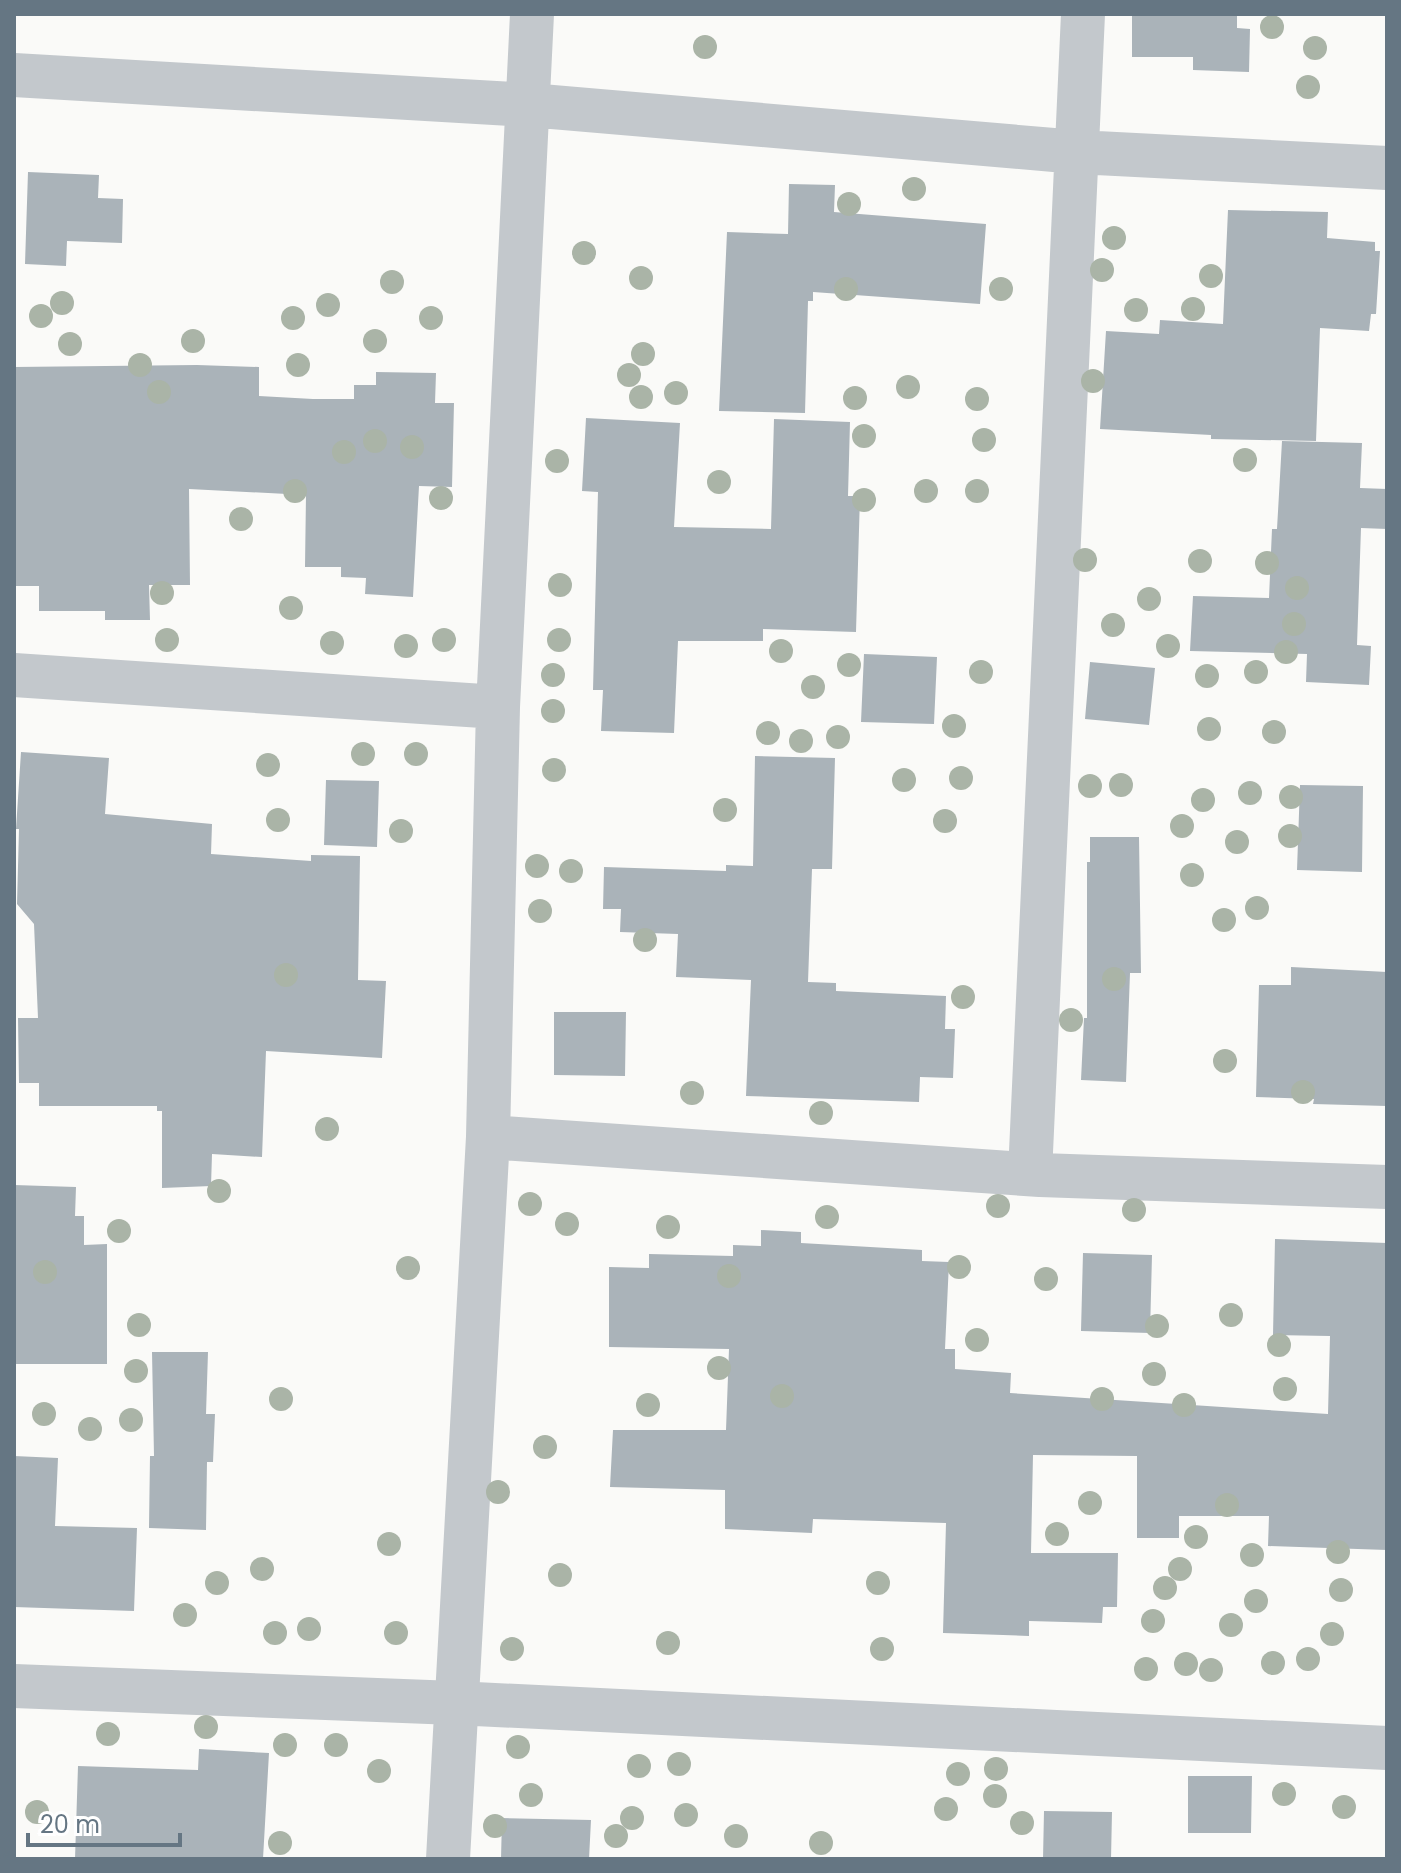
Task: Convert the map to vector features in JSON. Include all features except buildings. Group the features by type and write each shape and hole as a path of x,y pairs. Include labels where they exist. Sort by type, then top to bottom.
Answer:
{"street":[{"path":"448,1859 488,1137 498,707 532,14"},
{"path":"1030,1174 1083,14"},
{"path":"14,75 529,105 1077,152 1387,168"},
{"path":"14,675 498,707"},
{"path":"488,1137 1030,1174 1387,1187"},
{"path":"14,1686 455,1703 1387,1748"}]}
